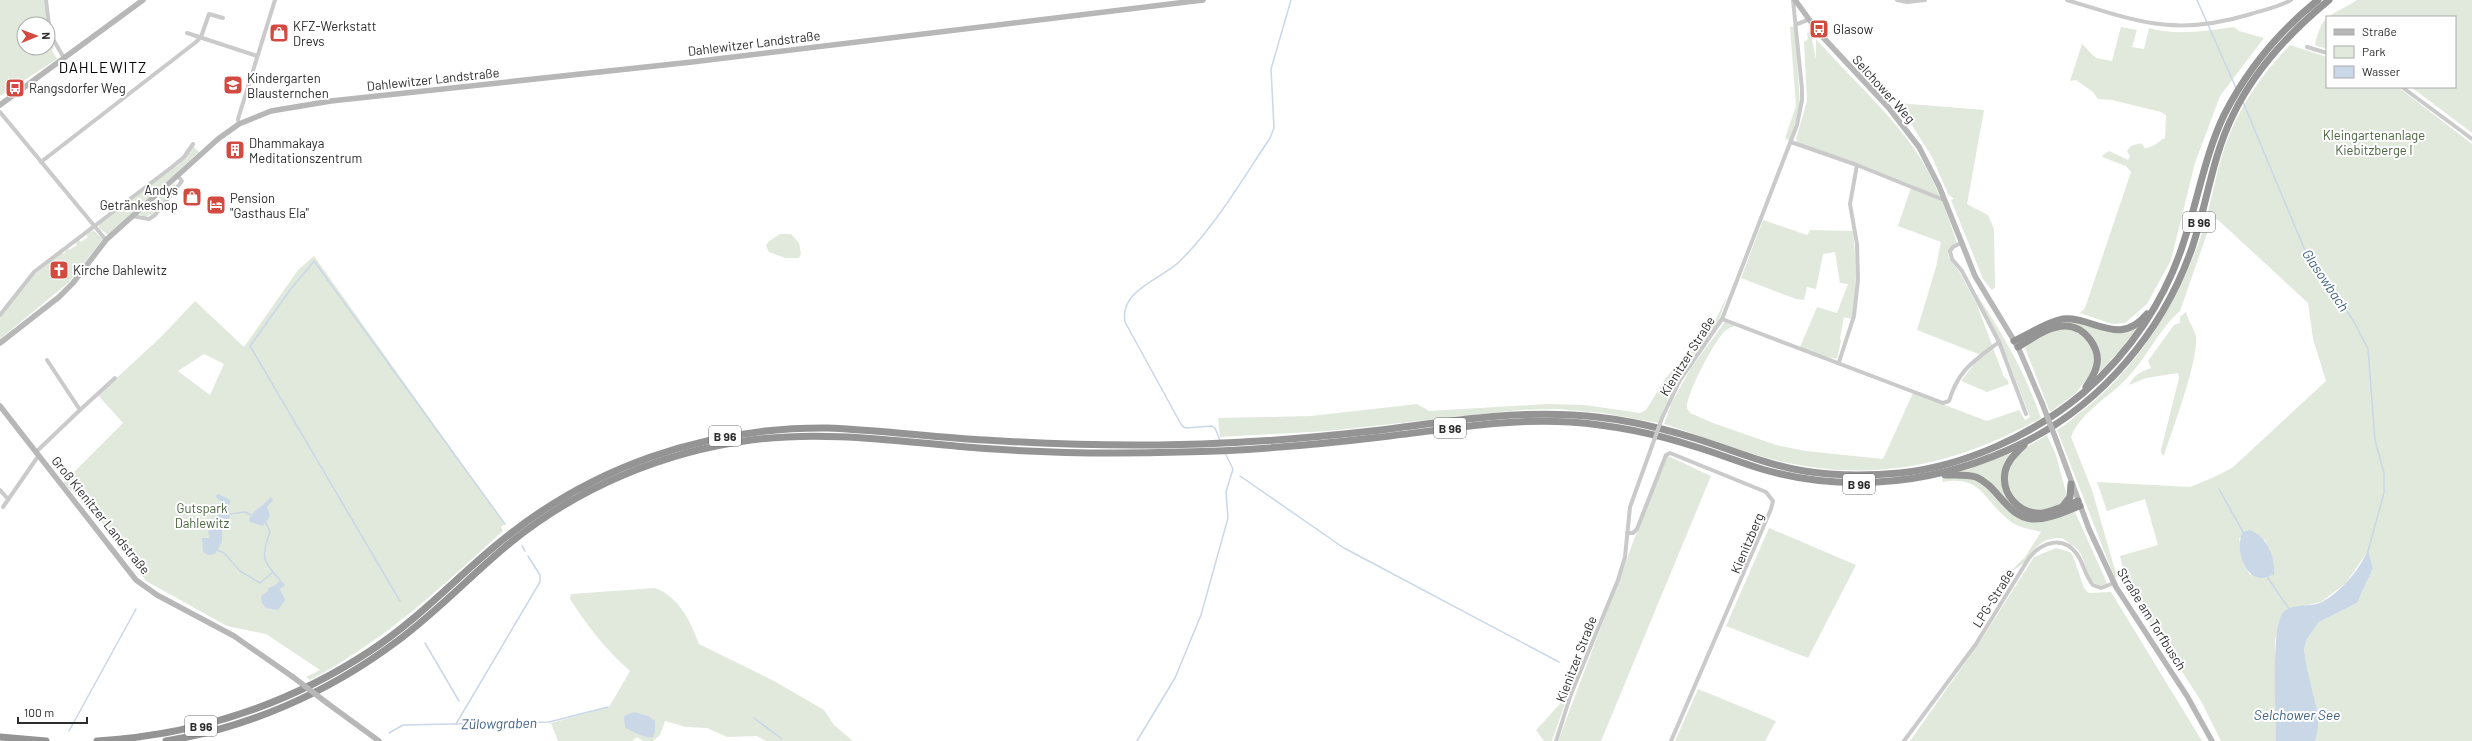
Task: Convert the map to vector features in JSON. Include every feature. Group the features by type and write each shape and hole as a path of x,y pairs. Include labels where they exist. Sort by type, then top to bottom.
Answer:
{"highway":[{"name":"B 96","path":"97,741 145,737 214,723 274,702 312,685 349,665 394,634 494,547 548,507 613,471 691,444 753,432 806,428 859,430 1055,444 1228,443 1313,437 1503,415 1574,415 1648,425 1771,463 1802,470 1851,475 1883,474 1942,465 1994,446 2034,426 2081,395 2099,379 2130,344 2162,296 2183,246 2214,138 2236,93 2281,39 2318,0"},
{"name":"B 96","path":"166,741 243,722 306,696 338,680 395,643 508,545 547,516 617,478 691,452 752,440 808,436 1057,452 1216,451 1318,444 1504,423 1548,421 1599,425 1644,432 1692,445 1768,471 1802,478 1870,484 1935,475 1988,459 2030,440 2084,404 2108,382 2138,349 2159,316 2185,265 2217,156 2238,104 2281,39 2329,0"},
{"path":"2016,344 2064,319 2111,331 2127,329 2142,319 2162,296"},
{"path":"2016,344 2057,327 2075,327 2084,333 2094,344 2097,361 2092,378 2081,395"},
{"path":"2030,440 2010,459 2005,471 2004,483 2008,495 2018,506 2031,512 2043,513 2063,506 2079,504"},
{"path":"1935,475 1977,478 1990,487 2008,507 2032,519 2051,517 2079,504"},
{"path":"2063,506 2070,497 2071,484"},
{"path":"0,737 46,741"}],"street":[{"path":"46,0 50,34 64,58"},
{"path":"0,105 143,0"},
{"path":"239,124 238,119 275,0"},
{"name":"Dahlewitzer Landstraße","path":"0,343 67,289 106,240 218,139 239,124 271,111 309,104 700,61 1203,0"},
{"name":"Selchower Weg","path":"1794,0 1808,20 1898,119 1926,159 1961,244 1982,289 2016,344 2042,403 2056,442"},
{"name":"Kienitzer Straße","path":"1556,741 1571,694 1618,580 1624,557 1632,498 1662,418 1680,380 1722,319 1791,142 1802,100 1794,0"},
{"path":"1897,0 1908,2 1925,0"},
{"path":"2067,0 2150,24 2170,26 2203,26 2291,0"},
{"path":"41,162 150,79 201,37 209,14 223,18"},
{"path":"1797,24 1808,20"},
{"path":"188,33 257,56"},
{"path":"2307,46 2326,53"},
{"path":"2403,88 2472,139"},
{"path":"0,112 106,240"},
{"path":"1791,142 1857,165 1944,200"},
{"path":"0,315 34,272 178,162 193,144"},
{"path":"1838,362 1854,316 1858,280 1857,244 1850,204 1857,165"},
{"path":"132,216 149,219 155,215 182,181 177,175"},
{"path":"1961,244 1953,247 1950,252 1952,259 1962,271 1999,342 2026,414"},
{"path":"1722,319 1946,403 1949,401 1956,382 1971,363 1999,342"},
{"path":"47,360 80,410"},
{"path":"3,507 38,454 80,410 115,378"},
{"name":"Groß Kienitzer Landstraße","path":"0,406 124,566 144,587 234,636 293,677 379,741"},
{"name":"Straße am Torfbusch","path":"2056,442 2079,504 2114,583 2188,696 2212,741"},
{"name":"Kienitzberg","path":"1627,533 1633,533 1637,530 1666,455 1670,453 1766,492 1773,501 1772,509 1725,620 1671,741"},
{"path":"0,490 8,499"},
{"name":"LPG-Straße","path":"1904,741 1976,644 2029,558 2041,546 2054,542 2066,545 2077,554 2093,585 2102,588 2114,583"}],"green space":[{"path":"0,0 44,0 46,16 16,16 16,56 55,56 57,59 0,96"},
{"path":"2357,0 2472,0 2472,133 2412,88 2456,88 2456,16 2330,16"},
{"path":"2326,20 2326,49 2315,45 2321,26"},
{"path":"1795,26 1800,106 1790,141 1785,138 1796,106 1790,27"},
{"path":"2121,27 2137,30 2132,47 2144,49 2149,28 2170,32 2180,32 2234,27 2239,31 2264,38 2220,96 2195,163 2171,260 2147,304 2125,323 2112,324 2080,313 2085,308 2131,172 2126,166 2102,157 2109,151 2128,160 2130,156 2127,151 2131,146 2141,143 2145,148 2156,144 2165,138 2166,115 2161,112 2112,100 2098,99 2093,92 2076,80 2070,81 2082,44 2096,58 2112,61"},
{"path":"1810,32 1814,37 1812,40 1816,59 1816,39 1878,105 1921,158 1934,183 1958,246 1948,251 1949,258 1960,273 1977,305 2004,377 2007,379 2009,384 1987,392 1961,381 1981,355 1917,330 1936,267 1941,242 1898,226 1912,185 1857,163 1798,143 1796,139 1807,101 1804,42 1808,39 1807,33"},
{"name":"Kleingartenanlage Kiebitzberge I","path":"2290,45 2326,57 2326,88 2399,88 2472,144 2472,741 2315,741 2318,729 2318,714 2304,649 2307,639 2319,622 2357,603 2373,568 2368,551 2346,583 2321,602 2289,609 2275,639 2276,741 2221,741 2201,701 2127,587 2120,556 2158,545 2145,499 2107,511 2097,482 2190,487 2212,478 2232,468 2326,381 2313,339 2308,303 2217,219 2211,222 2180,311 2165,327 2141,362 2120,385 2088,412 2081,420 2071,437 2092,490 2117,577 2115,579 2057,430 2086,408 2122,373 2138,354 2166,313 2198,245 2206,221 2225,146 2244,105 2260,80","holes":["2239,538 2265,540 2273,560 2250,575 2244,565"]},
{"path":"1898,103 1984,110 1967,204 1988,215 1994,229 1995,287 1992,290 1983,279 1951,200 1954,199 1948,194 1932,157"},
{"path":"193,146 199,152 108,235 99,228 99,224 178,165"},
{"path":"175,183 175,190 155,213 144,217 140,214"},
{"path":"1763,220 1807,235 1810,230 1853,231 1856,275 1854,308 1852,319 1844,317 1837,359 1822,356 1800,347 1817,307 1837,313 1848,284 1840,283 1835,252 1823,254 1816,289 1807,287 1804,300 1796,299 1741,278"},
{"path":"93,230 103,239 69,282 0,339 0,318 29,279 62,252 64,254 67,248 69,250 77,245 75,242 79,240 81,242 88,237 86,235"},
{"path":"780,234 791,234 799,243 801,254 799,258 785,258 769,252 766,246 768,242"},
{"name":"Gutspark Dahlewitz","path":"314,256 505,524 501,527 503,531 411,612 364,648 310,680 306,677 320,670 266,634 227,626 146,581 94,512 63,483 123,423 98,395 160,338 195,301 244,347 298,270","holes":["204,354 224,364 210,395 178,371"]},
{"path":"1976,293 2012,353 2028,385 2041,418 2008,435 1975,449 1943,459 1910,466 1877,470 1843,470 1808,466 1771,459 1664,424 1672,402 1691,368 1725,322 1735,326 1725,331 1719,338 1696,380 1687,408 1690,413 1713,423 1776,445 1806,451 1883,459 1913,393 1987,421 2019,410 2025,420 2030,417 2008,360"},
{"path":"1728,294 1718,322 1678,377 1658,423 1603,413 1557,409 1519,410 1328,431 1220,437 1218,418 1311,416 1417,404 1429,411 1548,404 1585,405 1640,413 1646,410 1665,379 1716,319"},
{"path":"2186,312 2196,337 2196,348 2184,395 2164,455 2162,455 2161,450 2179,378 2178,373 2146,378 2129,385 2138,374 2151,368 2148,361 2174,325 2180,323 2180,317"},
{"path":"2063,321 2074,322 2113,333 2139,325 2123,347 2097,375 2098,356 2095,344 2086,334 2069,324 2029,336"},
{"path":"2065,328 2086,338 2092,348 2094,370 2075,394 2050,412 2025,348 2033,340 2043,334"},
{"path":"2047,435 2056,455 2067,496 2056,506 2044,510 2032,509 2021,504 2012,496 2007,485 2006,473 2015,456"},
{"path":"2014,452 2003,488 2029,516 2018,511 1997,491 1960,472"},
{"path":"1666,455 1711,476 1601,741 1558,741"},
{"path":"1951,477 1973,478 2026,519 2075,512 2107,583 2105,586 2099,585 2090,578 2078,550 2062,538 2054,538 2043,542 2025,562 2009,573 2025,557 2041,532 2024,528 2013,523 1974,486 1966,482 1943,482 1942,479"},
{"path":"1769,528 1856,565 1808,658 1726,626"},
{"path":"2056,548 2070,552 2073,556 2084,588 2089,593 2111,592 2202,741 1910,741 1981,640 2034,557"},
{"path":"655,588 671,597 683,611 699,644 774,681 824,710 834,725 853,741 766,741 757,736 727,737 707,728 686,727 665,721 660,735 653,741 643,741 637,737 632,741 558,741 551,723 609,707 630,671 613,655 591,629 570,599 571,594"},
{"path":"1698,689 1776,721 1765,741 1675,741"},
{"path":"1568,695 1552,741 1544,741 1536,730"}],"water":[{"path":"218,494 230,500 230,519 222,531 222,542 215,554 208,555 203,552 202,538 209,538 208,523 218,515 220,501 215,496"},
{"path":"271,497 273,500 267,507 270,516 263,526 250,522 249,519 256,510"},
{"path":"2250,530 2261,537 2269,548 2271,554 2274,574 2265,578 2256,577 2250,573 2241,557 2240,539 2243,532"},
{"name":"Selchower See","path":"2368,550 2373,568 2357,603 2319,622 2307,639 2304,649 2318,714 2318,729 2315,741 2276,741 2275,655 2276,637 2282,614 2290,608 2322,602 2336,592 2355,572"},
{"path":"280,580 285,585 280,589 285,600 278,610 266,608 262,603 261,596 268,591 268,588 276,585"},
{"path":"634,712 648,716 655,721 655,731 653,737 647,737 630,731 625,727 624,716"}],"waterway":[{"path":"1220,440 1215,428 1212,426 1186,428 1182,426 1125,322 1125,311 1135,293 1180,261 1193,247 1228,202 1270,138 1274,128 1271,69 1291,0"},
{"name":"Glasowbach","path":"2197,0 2236,88"},
{"name":"Glasowbach","path":"2243,102 2306,253 2353,320 2368,349 2375,440 2384,473 2384,493 2368,551"},
{"path":"400,601 250,346 290,290 314,261 505,524"},
{"path":"1137,741 1175,678 1201,615 1228,518 1226,492 1233,469 1225,453"},
{"path":"1240,476 1344,548 1559,662"},
{"path":"2219,489 2243,532"},
{"path":"230,514 245,512 251,515"},
{"path":"266,523 270,532 264,553 265,558 270,568 280,580"},
{"path":"522,546 525,551"},
{"path":"217,550 224,553 240,571 260,583 273,572"},
{"path":"456,724 540,582 540,575 528,556"},
{"path":"2268,578 2289,609"},
{"path":"69,731 136,609"},
{"path":"425,643 459,701"},
{"name":"Zülowgraben","path":"389,733 403,725 549,722 608,707"},
{"path":"754,718 782,739"}],"place":[{"name":"Glasow","path":"1819,29"},
{"name":"KFZ-Werkstatt Drevs","path":"279,33"},
{"name":"Kindergarten Blausternchen","path":"233,85"},
{"name":"Rangsdorfer Weg","path":"15,88"},
{"name":"Dhammakaya Meditationszentrum","path":"235,150"},
{"name":"Andys Getränkeshop","path":"192,197"},
{"name":"Pension \"Gasthaus Ela\"","path":"216,205"},
{"name":"Kirche Dahlewitz","path":"59,270"}],"district":[{"name":"DAHLEWITZ","path":"103,67"}]}
